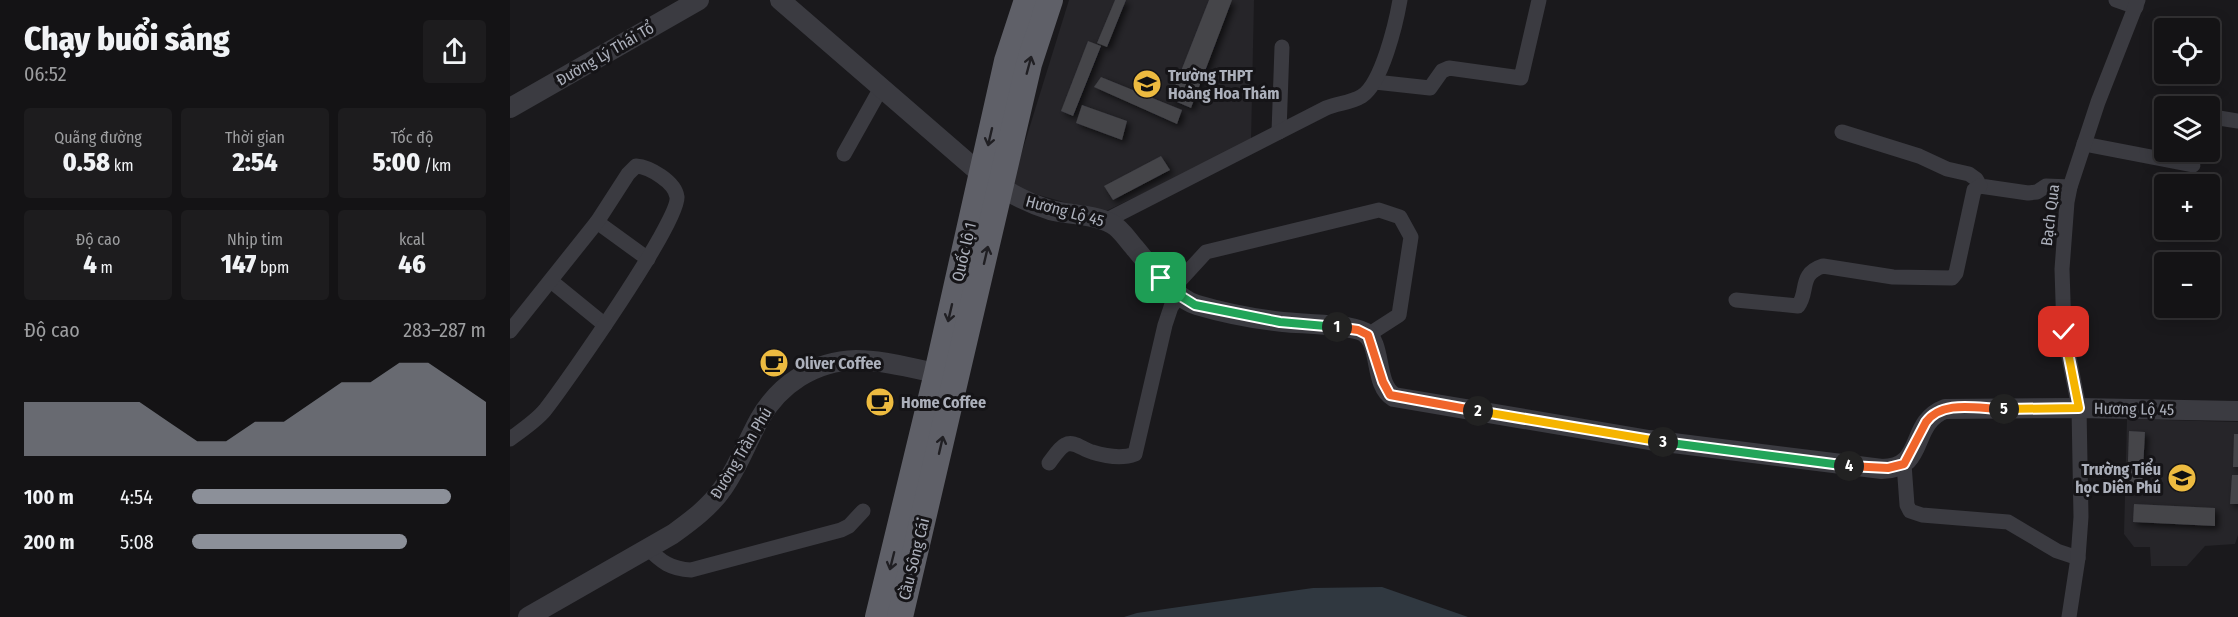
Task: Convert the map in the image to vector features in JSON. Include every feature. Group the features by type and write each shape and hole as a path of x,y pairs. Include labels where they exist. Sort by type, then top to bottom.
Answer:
{"highway":[{"name":"Quốc lộ 1","path":"917,504 992,181 1007,61 1027,0"},
{"name":"Quốc lộ 1","path":"917,504 937,373 992,181 1050,0"},
{"name":"Cầu Sông Cái","path":"878,617 917,504"},
{"name":"Cầu Sông Cái","path":"900,617 917,504"}],"street":[{"name":"Hương Lộ 45","path":"780,0 992,181 1022,200 1050,209 1105,221 1121,232 1154,270 1195,305 1280,322 1358,330 1368,335"},
{"path":"1105,221 1326,108 1359,98 1371,89 1375,82 1400,0"},
{"path":"1375,82 1430,88 1442,71 1449,68 1521,78 1539,0"},
{"path":"2116,0 2137,3"},
{"name":"Đường Lý Thái Tổ","path":"510,108 695,1"},
{"name":"Bạch Qua","path":"2069,617 2078,558 2081,517 2079,408 2064,332 2062,269 2070,187 2098,102 2137,3"},
{"path":"1279,132 1282,47"},
{"path":"844,154 881,88"},
{"path":"2220,118 2238,121"},
{"path":"1842,132 1919,156 1947,169 1969,174 1980,186"},
{"path":"2084,144 2193,165"},
{"path":"510,331 597,222 628,174 636,166 645,167 672,186 677,198 675,211 648,259 605,325 543,412 513,430"},
{"path":"1736,300 1798,306 1801,304 1808,275 1822,266 1893,277 1952,278 1956,273 1974,190 1980,186 2028,193 2046,186 2070,187"},
{"path":"1049,463 1063,445 1068,444 1101,454 1124,457 1135,454 1165,325 1176,291 1206,252 1379,210 1400,217 1412,237 1399,315 1368,335 1385,388 1394,397 1660,442 1862,468 1888,468 1904,464 1906,505 1910,511 1922,515 2008,522 2057,551 2078,558"},
{"path":"597,222 648,259"},
{"path":"551,281 605,325"},
{"name":"Đường Trần Phú","path":"528,617 683,527 713,500 731,474 764,412 787,387 808,372 835,362 857,360 881,362 937,373"},
{"name":"Hương Lộ 45","path":"1904,464 1926,422 1935,413 1945,409 2079,408 2238,411"},
{"path":"648,548 661,562 670,567 691,570 840,530 849,526 863,512"}],"shaded area":[{"name":"Trường THPT Hoàng Hoa Thám","path":"1069,0 1254,0 1251,142 1102,213 1011,187"},
{"name":"Trường Tiểu học Diên Phú","path":"2127,419 2238,422 2238,535 2235,544 2205,546 2187,566 2151,566 2150,547 2134,547 2124,534"},
{"path":"1382,587 1468,617 1124,617 1137,613 1313,588"}],"building":[{"path":"1115,0 1126,0 1107,47 1097,43"},
{"path":"1209,0 1232,0 1191,108 1170,99"},
{"path":"1088,41 1101,46 1073,116 1061,111"},
{"path":"1101,77 1182,110 1177,124 1094,87"},
{"path":"1082,105 1127,121 1122,140 1076,123"},
{"path":"1161,156 1170,170 1113,200 1104,186"},
{"path":"2129,431 2145,432 2142,489 2127,488"},
{"path":"2234,434 2238,434 2238,467 2233,467"},
{"path":"2232,475 2238,475 2238,504 2230,504"},
{"path":"2134,504 2215,508 2215,526 2133,522"}],"place":[{"name":"Trường THPT Hoàng Hoa Thám","path":"1147,84"},
{"name":"Oliver Coffee","path":"774,363"},
{"name":"Home Coffee","path":"880,402"},
{"name":"Trường Tiểu học Diên Phú","path":"2182,478"}],"route":[{"path":"1161,278 1179,295 1195,305 1280,322 1363,332 1372,341 1385,388 1394,397 1649,440 1862,468 1895,468 1904,464 1926,422 1935,413 1945,409 2079,408 2064,332"}]}
